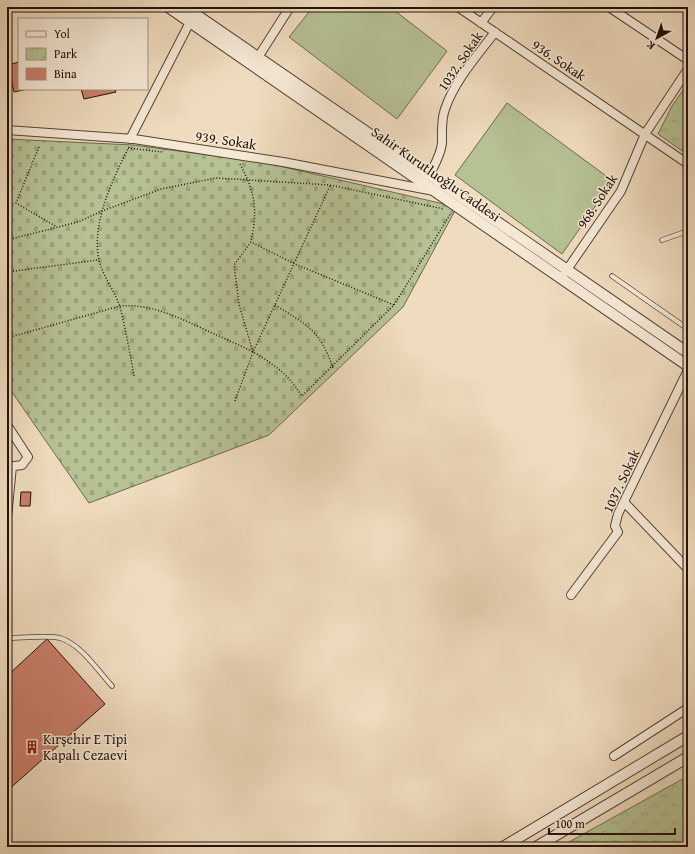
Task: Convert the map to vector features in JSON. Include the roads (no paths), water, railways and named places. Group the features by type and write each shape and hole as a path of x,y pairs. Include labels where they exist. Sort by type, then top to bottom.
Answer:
{"street":[{"name":"Sahir Kurutluoğlu Caddesi","path":"168,7 190,22 256,61 430,174 568,268 688,353"},
{"name":"Sahir Kurutluoğlu Caddesi","path":"185,7 256,61 438,192 688,366"},
{"path":"256,61 290,7"},
{"name":"936. Sokak","path":"458,7 688,164"},
{"path":"481,23 493,7"},
{"path":"609,7 688,60"},
{"path":"132,139 190,22"},
{"name":"1032. Sokak","path":"430,174 440,149 444,110 452,90 495,32"},
{"name":"968. Sokak","path":"562,278 621,191 645,134 688,69"},
{"name":"939. Sokak","path":"7,130 132,139 283,162 438,192"},
{"name":"1037. Sokak","path":"570,595 618,532 615,526 615,521 688,370"},
{"path":"7,425 28,457 22,465 10,466 7,518"},
{"path":"624,502 688,569"},
{"path":"614,756 688,708"},
{"path":"503,847 688,736"},
{"path":"536,847 688,757"}],"lane":[{"path":"662,240 688,231"},
{"path":"612,276 688,329"},
{"path":"7,638 59,637 72,644 83,654 112,686"}],"place":[{"name":"Kırşehir E Tipi Kapalı Cezaevi","path":"32,747"}]}
